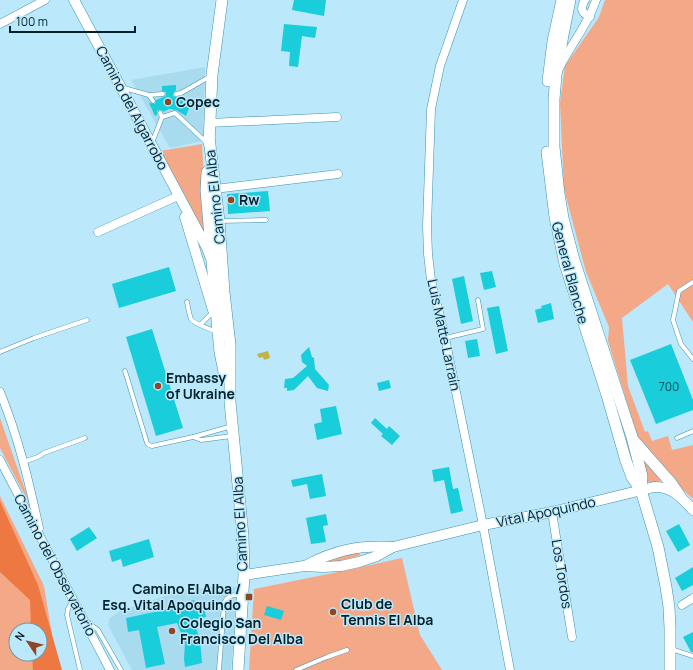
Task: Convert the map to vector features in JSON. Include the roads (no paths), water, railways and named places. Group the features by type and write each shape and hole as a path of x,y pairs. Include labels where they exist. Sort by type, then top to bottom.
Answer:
{"main road":[{"name":"Camino El Alba","path":"222,0 212,75 206,190 214,266 216,322 220,352 230,402 242,529 244,575 238,670"},
{"name":"General Blanche","path":"562,0 553,41 547,99 548,162 554,217 571,287 607,395 626,461 632,477 641,490 653,527 663,567 669,607 671,649 670,670"},
{"name":"General Blanche","path":"570,0 562,35 556,75 554,147 556,171 563,218 580,280 632,437 642,476 641,490"},
{"name":"Camino El Alba","path":"209,140 219,221 224,292 230,345 230,402"},
{"path":"632,437 671,483 680,496"}],"street":[{"path":"0,24 45,0"},
{"name":"Camino del Algarrobo","path":"74,0 207,248 224,292"},
{"name":"Luis Matte Larraín","path":"463,0 440,66 433,94 429,124 427,226 428,254 431,280 445,338 483,525 510,670"},
{"path":"585,0 582,10 585,15 590,17"},
{"path":"556,75 562,62 590,17 596,0"},
{"path":"209,123 337,117"},
{"path":"215,189 338,174"},
{"path":"98,232 178,196"},
{"name":"Camino del Algarrobo","path":"178,196 216,322"},
{"path":"0,392 23,462 41,539"},
{"name":"Camino del Observatorio","path":"0,460 110,670"},
{"name":"Vital Apoquindo","path":"244,575 304,566 335,567 359,562 377,556 393,547 483,525 552,512 641,490 661,487 666,488 680,496 693,510"},
{"name":"Los Tordos","path":"552,512 572,637"},
{"name":"Vital Apoquindo","path":"304,566 321,557 344,550 374,546 393,547"},
{"path":"682,605 693,598"}],"lane":[{"path":"176,94 181,96 212,75"},
{"path":"121,87 149,95 162,94"},
{"path":"149,95 153,101"},
{"path":"151,145 161,115 176,112 209,140"},
{"path":"219,221 266,220"},
{"path":"693,282 679,291 673,320 681,344 693,359"},
{"path":"445,338 483,329 478,300"},
{"path":"187,302 191,318 196,323 201,324 207,329 216,322"},
{"path":"0,352 34,338 88,320"},
{"path":"201,324 216,322"},
{"path":"125,371 147,443 149,445 152,446 233,431"},
{"path":"193,438 201,440 233,431"},
{"path":"677,438 693,431"},
{"path":"23,462 44,452 85,438"},
{"path":"220,670 224,604 228,597 243,594"},
{"path":"73,600 68,609 67,615 80,670"},
{"path":"84,620 98,630 121,670"},
{"path":"671,649 693,656"},
{"path":"296,670 347,650"}],"place":[{"name":"Copec","path":"168,102"},
{"name":"Rw","path":"231,200"},
{"name":"Embassy of Ukraine","path":"158,386"},
{"name":"Camino El Alba / Esq. Vital Apoquindo","path":"249,597"},
{"name":"Club de Tennis El Alba","path":"333,612"},
{"name":"Colegio San Francisco Del Alba","path":"172,631"}]}
